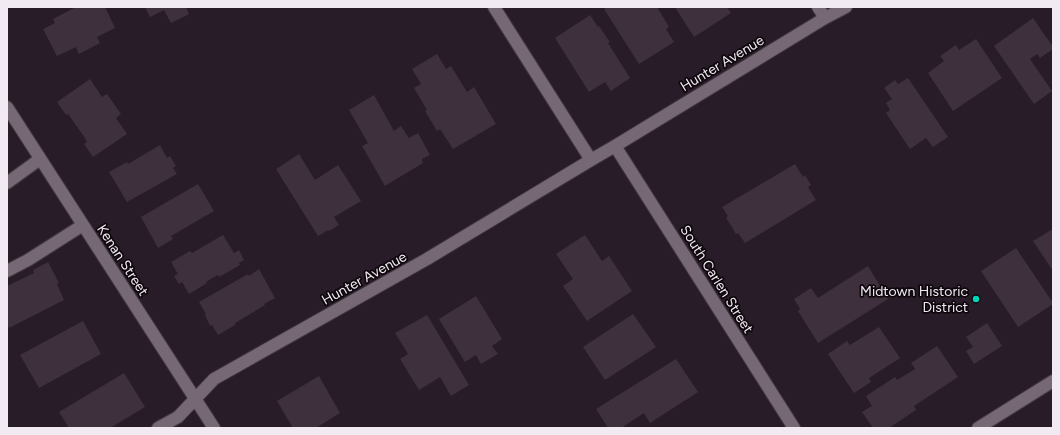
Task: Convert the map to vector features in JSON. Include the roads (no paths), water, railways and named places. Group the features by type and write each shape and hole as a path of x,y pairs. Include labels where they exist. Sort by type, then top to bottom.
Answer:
{"street":[{"path":"494,7 591,160"},
{"path":"818,7 825,18"},
{"name":"Hunter Avenue","path":"158,428 178,417 214,379 427,259 825,18 846,7"},
{"name":"Kenan Street","path":"7,107 214,428"},
{"name":"South Carlen Street","path":"615,146 794,428"},
{"path":"7,183 40,159"},
{"path":"7,271 28,260 83,225"},
{"path":"978,428 1053,381"}],"place":[{"name":"Midtown Historic District","path":"976,299"}]}
